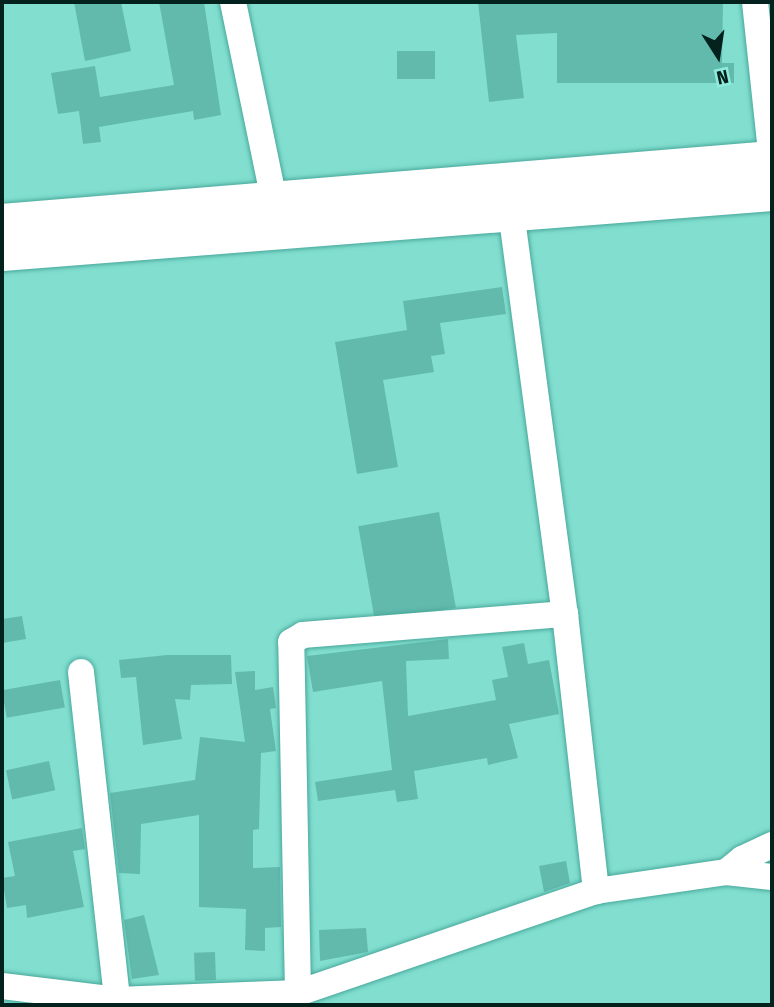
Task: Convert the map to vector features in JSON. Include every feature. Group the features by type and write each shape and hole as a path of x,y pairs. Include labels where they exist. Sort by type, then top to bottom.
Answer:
{"main road":[{"path":"2,223 772,160"},
{"path":"2,252 772,192"}],"street":[{"path":"233,2 274,200 246,233"},
{"path":"755,2 772,160"},
{"path":"511,211 565,614 596,891"},
{"path":"298,993 291,642 303,635 565,614"},
{"path":"81,672 117,1000"},
{"path":"726,872 742,859 772,845"},
{"path":"2,986 117,1000 298,993 596,891 726,872 772,877"}],"building":[{"path":"74,2 121,2 131,51 85,61"},
{"path":"159,2 204,2 221,115 194,120 193,111 99,127 101,142 83,144 79,111 58,114 51,73 95,66 100,97 174,85"},
{"path":"478,2 723,2 722,63 734,63 734,83 557,83 557,33 516,35 524,98 489,102"},
{"path":"397,51 435,51 435,79 397,79"},
{"path":"502,287 506,314 440,323 445,354 431,356 434,372 383,380 398,467 357,474 335,342 407,330 403,301"},
{"path":"439,512 456,608 375,622 358,526"},
{"path":"22,616 26,639 2,643 2,619"},
{"path":"448,639 449,659 406,661 408,716 496,700 492,680 508,677 502,647 524,643 528,664 549,660 559,714 509,724 518,758 488,765 487,758 414,771 418,799 397,802 395,790 318,801 315,782 392,770 382,681 313,692 307,656"},
{"path":"167,655 231,655 232,684 191,685 190,700 175,699 182,739 143,745 136,677 121,678 119,660"},
{"path":"255,671 255,690 273,687 276,708 270,709 276,751 261,753 259,829 253,830 253,868 280,867 281,927 265,928 265,951 245,950 246,909 199,907 199,815 141,824 140,874 119,873 110,793 195,780 200,737 245,742 235,672"},
{"path":"60,680 65,708 7,718 2,690"},
{"path":"49,761 55,790 12,799 6,770"},
{"path":"82,828 85,849 73,851 84,907 27,918 26,905 7,908 2,878 15,876 8,842"},
{"path":"566,861 570,883 544,892 539,866"},
{"path":"144,915 159,975 132,979 124,920"},
{"path":"366,928 368,952 320,961 319,930"},
{"path":"215,952 216,980 195,981 194,953"}]}
